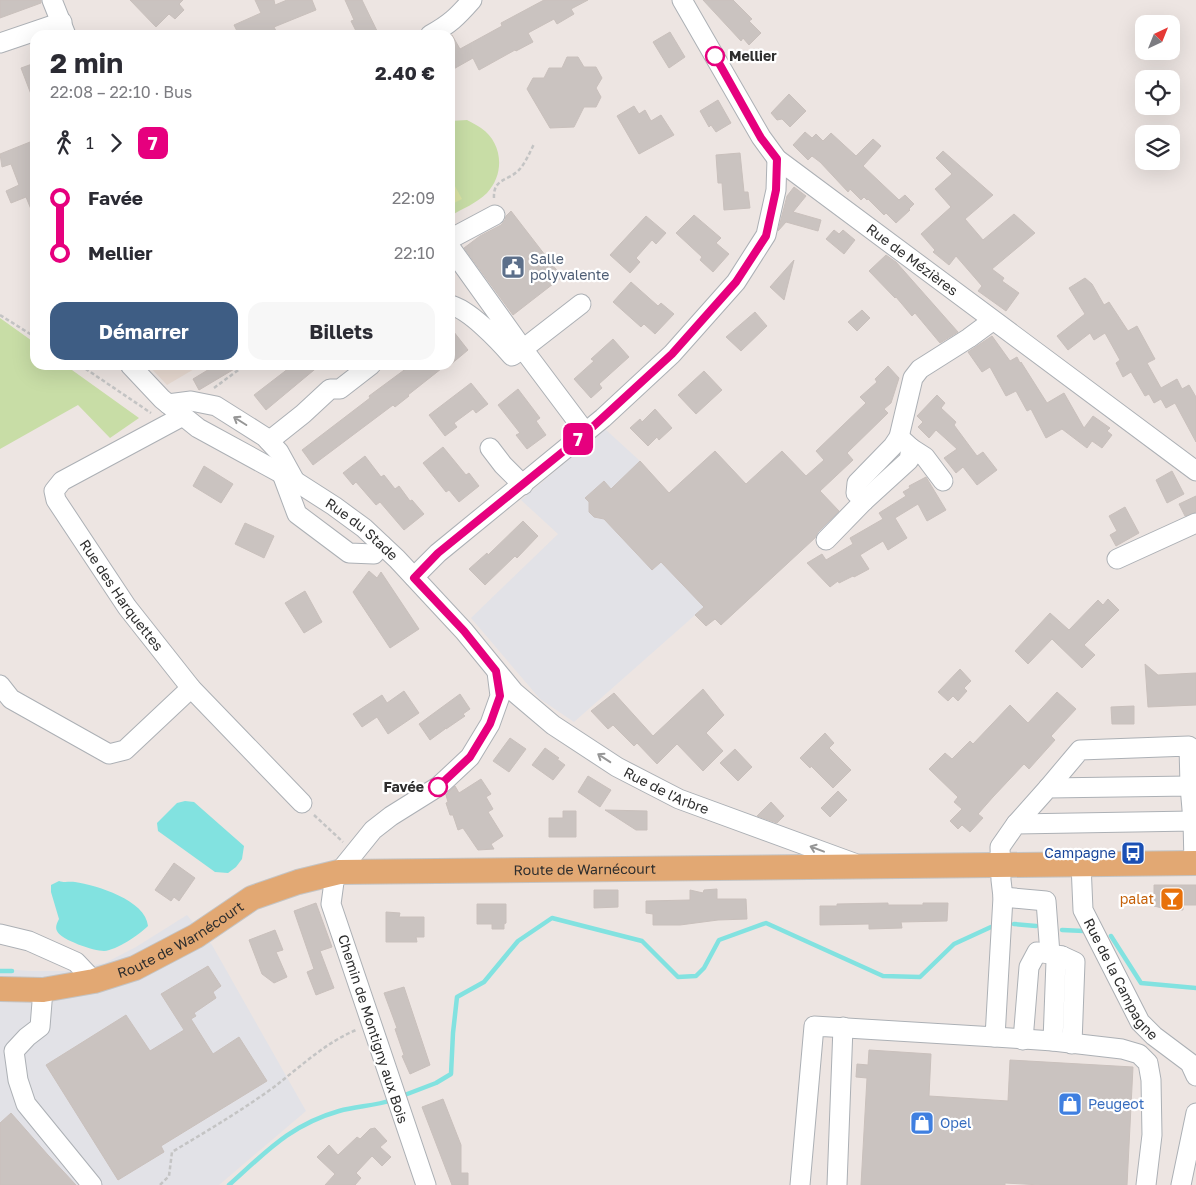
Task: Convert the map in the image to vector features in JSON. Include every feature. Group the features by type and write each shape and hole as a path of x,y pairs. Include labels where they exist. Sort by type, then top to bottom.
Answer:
{"main road":[{"name":"Route de Warnécourt","path":"0,989 43,990 94,981 135,968 196,936 252,898 298,882 340,872 1195,863"}],"street":[{"path":"52,0 64,29"},
{"path":"440,30 449,25 472,0"},
{"name":"Rue de Mézières","path":"682,0 761,138 777,159 992,321 1196,471"},
{"path":"0,43 30,36"},
{"path":"414,578 438,553 586,433 672,354 736,282 766,236 776,190 777,159"},
{"path":"455,236 494,215"},
{"path":"455,254 586,433"},
{"path":"455,306 460,307 501,343 512,356 581,304"},
{"path":"826,540 864,501 909,460 904,442 913,378 920,369 992,321"},
{"name":"Rue du Stade","path":"135,370 165,402 198,428 289,478 364,528 464,631 496,671 500,696 490,724 470,757 439,786 391,816 373,830 340,872"},
{"path":"269,441 303,414 330,389 340,389 365,370"},
{"path":"165,402 191,401 216,406 269,441 279,452 289,478 297,514 349,553 374,554 382,545"},
{"name":"Rue des Harquettes","path":"183,416 62,481 54,490 56,500 127,607 191,688 302,803"},
{"path":"904,442 925,457 943,481"},
{"path":"490,448 503,465 523,485"},
{"path":"1117,559 1196,523"},
{"name":"Rue de l'Arbre","path":"496,671 514,692 553,725 617,767 680,799 862,866"},
{"path":"0,685 11,699 109,754 125,750 191,688"},
{"path":"995,1038 1003,898 1000,847 1016,824 1080,750 1189,746 1195,863"},
{"path":"1048,788 1190,786"},
{"path":"1016,824 1193,821"},
{"name":"Rue de la Campagne","path":"1081,864 1083,910 1140,1022 1154,1036 1190,1063 1196,1076"},
{"name":"Chemin de Montigny aux Bois","path":"340,872 334,882 331,904 399,1107 422,1183"},
{"path":"1003,898 1046,901 1056,955 1052,1041"},
{"path":"0,934 29,941 76,962 94,981"},
{"path":"1023,1040 1029,967 1037,952 1056,955 1076,962 1072,1044"},
{"path":"43,990 40,1027 14,1051 18,1080 26,1104 92,1185"},
{"path":"800,1185 814,1026 1052,1041 1139,1054 1148,1063 1151,1080 1152,1135 1146,1185"},
{"path":"837,1185 843,1027"},
{"path":"1181,1185 1196,1114"}],"path":[{"path":"494,215 493,191 498,183 518,171 534,144"},
{"path":"0,315 30,334"},
{"path":"87,370 150,414 165,402"},
{"path":"302,803 354,853"},
{"path":"160,1185 169,1176 172,1152 227,1119 272,1088 339,1037 371,1023"}],"shaded area":[{"path":"153,370 192,370 167,385"},
{"path":"605,429 640,461 669,493 715,451 746,484 782,451 841,514 721,625 703,608 574,722 540,699 471,618 558,534 521,500"},
{"path":"187,915 212,945 306,1111 219,1185 0,1185 0,969 65,971 105,963 136,947"}],"green space":[{"path":"467,120 488,134 497,150 499,168 497,177 487,193 455,213 455,121"},
{"path":"455,186 462,199 455,202"},
{"path":"0,318 30,339 30,370 72,370 139,418 110,438 78,405 0,449"}],"water":[{"path":"185,801 194,802 244,846 242,859 228,873 215,872 158,831 157,823 177,803"},
{"path":"59,881 95,886 119,895 139,909 145,917 148,926 128,942 104,951 78,944 65,938 56,930 59,919 51,892 51,885"}],"building":[{"path":"0,0 41,0 41,3 0,18"},
{"path":"130,0 183,0 179,4 184,10 175,19 169,14 156,27"},
{"path":"255,0 274,0 275,5 287,0 312,0 316,10 274,27 276,30 236,30 234,25 261,13"},
{"path":"345,0 362,0 377,30 356,30 351,21 354,20"},
{"path":"544,0 588,0 571,9 574,14 557,24 554,19 528,33 533,42 479,70 473,58 455,68 455,40 460,49 502,26 501,23"},
{"path":"703,0 733,0 752,19 749,21 761,33 749,45 743,38 741,41"},
{"path":"670,32 685,57 669,68 653,42"},
{"path":"567,57 578,57 584,67 596,67 602,78 596,88 601,97 596,107 584,107 574,127 550,128 527,89 533,78 544,78 549,68 562,68"},
{"path":"30,65 30,92 21,68"},
{"path":"789,94 806,111 790,127 782,119 777,120 771,113"},
{"path":"718,100 731,123 716,132 711,125 709,127 700,111"},
{"path":"634,106 639,114 645,110 651,121 661,115 674,135 639,154 617,116"},
{"path":"805,132 812,138 816,134 823,141 831,133 856,156 873,139 881,146 863,166 899,200 905,195 914,204 910,210 896,223 886,213 884,215 868,199 864,197 861,200 850,189 848,192 820,162 812,156 808,160 793,145"},
{"path":"30,142 30,207 26,197 11,203 6,191 19,185 11,164 2,167 0,154"},
{"path":"943,151 993,195 965,219 983,240 1014,214 1035,233 992,269 1004,278 1002,281 1019,293 1006,311 978,291 982,286 956,256 949,265 933,252 935,250 921,234 951,207 935,189 952,174 936,158"},
{"path":"740,153 744,192 748,192 750,208 724,210 722,183 718,183 716,155"},
{"path":"794,187 806,196 793,212 821,220 818,231 786,222 778,231 787,196"},
{"name":"Salle polyvalente","path":"511,211 562,277 513,315 464,248 480,236 501,225"},
{"path":"694,215 721,238 716,243 729,254 713,272 700,260 702,257 676,233"},
{"path":"646,216 666,233 656,244 652,240 636,258 640,262 630,273 610,255"},
{"path":"834,230 839,234 843,230 855,240 844,254 826,239"},
{"path":"886,255 896,262 958,332 940,343 915,313 912,316 896,297 869,271"},
{"path":"794,260 784,300 770,287"},
{"path":"1085,278 1092,284 1104,305 1109,302 1128,331 1137,326 1155,359 1147,363 1161,388 1177,379 1182,389 1189,385 1196,397 1196,442 1175,403 1166,408 1161,399 1154,403 1149,394 1145,396 1131,372 1123,377 1116,363 1120,360 1105,333 1094,340 1090,333 1068,350 1057,336 1085,314 1069,288"},
{"path":"631,282 658,306 661,303 674,314 655,334 644,324 641,327 613,302"},
{"path":"862,310 870,318 857,331 848,322"},
{"path":"755,312 767,326 741,351 726,337"},
{"path":"455,333 468,350 455,361"},
{"path":"992,336 1010,361 1017,357 1047,403 1064,393 1084,428 1093,416 1110,428 1107,431 1112,435 1102,448 1092,441 1087,448 1062,429 1046,438 1031,409 1027,411 1016,391 1006,396 990,367 982,372 968,352"},
{"path":"613,339 629,357 599,384 602,388 591,398 574,379 594,361 591,359"},
{"path":"888,366 899,378 891,403 884,409 888,413 847,453 853,460 820,491 839,511 818,532 815,538 721,625 715,619 706,626 695,615 704,607 661,562 652,570 604,519 594,517 589,512 589,502 585,498 604,481 611,489 640,461 669,493 715,451 746,484 782,451 806,476 824,460 816,451 866,403 860,397 877,382 875,379"},
{"path":"208,370 233,370 199,390 193,379"},
{"path":"286,370 314,370 266,410 254,395"},
{"path":"404,370 440,370 395,407 393,405 313,465 302,450 370,398 369,396"},
{"path":"704,371 722,390 696,414 678,395"},
{"path":"471,383 488,404 476,413 473,409 454,423 457,427 445,436 429,415"},
{"path":"518,389 540,418 536,421 546,435 527,449 516,435 520,433 498,405"},
{"path":"937,395 945,403 941,408 956,422 954,425 977,456 983,452 997,470 977,485 963,467 956,473 944,458 957,449 936,430 929,438 918,427 923,422 917,416"},
{"path":"655,409 672,428 659,440 657,437 648,446 630,428 640,419 642,422"},
{"path":"443,447 466,475 469,473 479,486 459,502 449,490 446,492 423,463"},
{"path":"365,456 381,477 384,475 395,489 399,486 410,501 412,500 424,514 404,530 380,502 376,505 356,482 353,485 343,473"},
{"path":"204,466 233,484 221,503 193,486"},
{"path":"1172,471 1184,494 1167,503 1156,480"},
{"path":"926,477 946,510 927,521 918,504 895,518 907,538 888,550 883,541 860,555 869,569 839,583 838,581 830,587 807,563 822,554 826,560 853,544 850,538 883,519 879,513 906,496 903,492 910,488 909,486"},
{"path":"1196,496 1196,512 1185,516 1179,504"},
{"path":"1125,507 1139,533 1116,546 1110,535 1117,531 1109,516"},
{"path":"523,521 538,536 517,558 515,556 485,585 469,569 487,553 488,555"},
{"path":"245,523 274,536 264,558 235,544"},
{"path":"369,571 377,578 381,572 419,629 390,648 353,592"},
{"path":"305,591 322,622 304,633 285,603"},
{"path":"1108,599 1119,610 1084,645 1095,655 1082,668 1052,639 1028,664 1015,651 1050,613 1069,630 1098,600 1103,605"},
{"path":"1145,664 1158,675 1196,673 1196,705 1148,707"},
{"path":"960,669 971,681 964,688 967,691 958,701 953,696 948,701 938,692"},
{"path":"703,689 724,715 706,733 723,751 703,771 677,744 657,764 637,743 634,746 613,725 608,729 591,711 614,693 653,736"},
{"path":"404,691 419,713 388,734 377,717 362,727 353,714 382,695 387,703"},
{"path":"1057,692 1076,709 1051,736 1055,740 1029,769 1024,764 993,797 978,814 983,818 970,832 962,825 958,829 950,821 962,809 954,802 958,797 929,769 945,753 952,759 970,741 973,744 1010,705 1028,723"},
{"path":"460,694 470,709 463,714 465,716 446,729 444,727 445,729 430,740 419,724"},
{"path":"1134,706 1134,724 1112,724 1111,707"},
{"path":"825,733 834,743 829,748 851,770 833,788 800,758"},
{"path":"510,738 526,749 509,772 493,761"},
{"path":"545,748 565,765 553,780 532,765"},
{"path":"735,749 752,767 738,781 720,763"},
{"path":"588,776 611,790 600,807 578,792"},
{"path":"481,779 491,794 486,797 493,809 488,812 503,836 491,844 494,849 478,850 463,828 458,830 453,815 450,815 446,803 448,802 446,795 455,786 459,793"},
{"path":"838,791 847,800 830,817 821,808"},
{"path":"771,802 784,816 777,823 757,816"},
{"path":"605,810 647,811 647,830 636,830"},
{"path":"563,811 576,811 576,837 549,837 549,818 563,818"},
{"path":"174,863 195,878 179,901 174,897 171,901 155,890"},
{"path":"1154,885 1196,885 1196,905 1183,905 1183,910 1154,906"},
{"path":"717,889 717,899 746,899 747,919 718,920 680,925 653,925 653,914 646,913 646,901 690,900 690,890 703,893 704,890"},
{"path":"594,890 618,890 618,907 594,908"},
{"path":"316,903 332,947 320,951 334,988 316,995 307,972 314,969 294,911"},
{"path":"888,903 888,905 923,905 923,903 948,903 947,921 901,922 902,928 869,929 869,924 820,925 820,906"},
{"path":"477,904 506,904 506,923 504,924 504,929 492,929 492,924 477,924"},
{"path":"386,912 400,913 399,917 424,917 424,937 416,937 417,942 386,942"},
{"path":"275,930 283,950 276,952 287,977 274,983 262,974 249,940"},
{"path":"208,966 221,986 213,992 216,998 194,1013 196,1016 191,1019 213,1054 239,1037 267,1081 161,1146 164,1152 118,1180 46,1065 126,1015 150,1051 184,1030 161,994"},
{"path":"404,987 430,1065 410,1074 402,1056 404,1055 395,1029 397,1028 384,993"},
{"path":"869,1050 931,1054 929,1096 1008,1101 1010,1060 1133,1067 1127,1185 1005,1183 1005,1185 861,1185 867,1078 856,1077 857,1064 868,1065"},
{"path":"443,1099 461,1145 461,1173 468,1173 468,1185 452,1185 422,1107"},
{"path":"11,1113 76,1185 0,1185 0,1123"},
{"path":"375,1128 387,1141 380,1147 391,1157 382,1166 372,1156 356,1173 361,1178 355,1185 325,1185 335,1174 317,1157 329,1145 338,1155 357,1137 360,1139 370,1129"}],"waterway":[{"path":"402,1096 436,1083 451,1074 457,997 484,982 518,941 552,918 642,941 678,977 696,976 704,968 719,940 766,923 883,976 920,977 954,944 991,927"},
{"path":"1014,924 1036,926"},
{"path":"1062,930 1084,931"},
{"path":"1111,936 1141,983 1196,988"},
{"path":"0,971 12,971"},
{"path":"229,1185 267,1151 306,1124 339,1111 392,1100"}],"bus line":[{"name":"7","path":"438,787 470,757 490,724 500,696 496,671 464,631 414,578 438,553 586,433 672,354 736,282 766,236 776,190 777,159 761,138 715,56"}],"place":[{"name":"Mellier","path":"715,56"},
{"name":"Salle polyvalente","path":"513,267"},
{"name":"Favée","path":"438,787"},
{"name":"Campagne","path":"1133,853"},
{"name":"palat","path":"1172,899"},
{"name":"Peugeot","path":"1070,1104"},
{"name":"Opel","path":"922,1123"}]}
